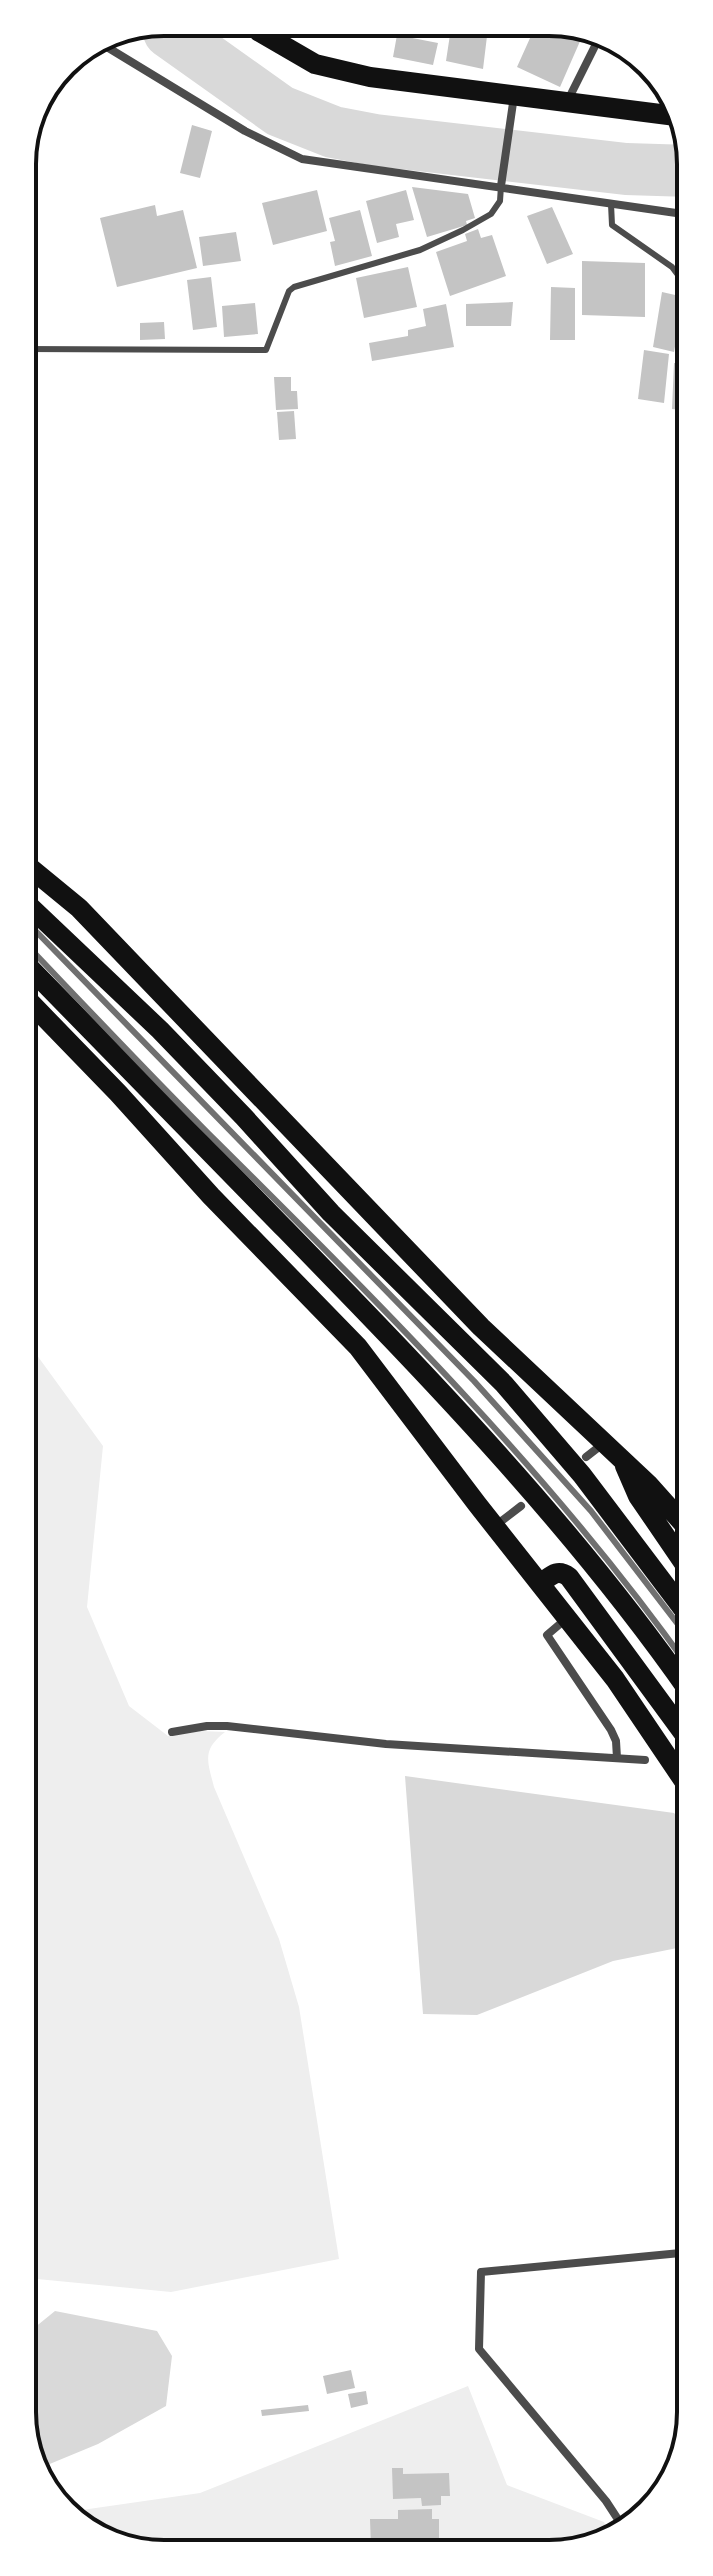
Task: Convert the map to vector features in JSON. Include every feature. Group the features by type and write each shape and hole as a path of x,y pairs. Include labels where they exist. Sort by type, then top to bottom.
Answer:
{"main road":[{"path":"267,36 315,64 370,77 667,115"},
{"path":"36,873 79,908 481,1327 677,1515"},
{"path":"36,906 54,928"},
{"path":"36,912 160,1030 331,1213 504,1384 582,1475 677,1601"},
{"path":"36,974 495,1448 611,1587 677,1676"},
{"path":"36,1008 211,1196 358,1347 623,1691 677,1771"},
{"path":"621,1459 638,1496 677,1553"},
{"path":"540,1584 557,1572 569,1577 677,1724"}],"street":[{"path":"567,102 595,45"},
{"path":"110,49 245,131 302,159 677,213"},
{"path":"501,186 514,96"},
{"path":"586,1457 604,1443"},
{"path":"495,1526 521,1506"},
{"path":"567,1617 547,1635 611,1730 616,1741 617,1758"},
{"path":"172,1732 227,1726 386,1744 645,1760"},
{"path":"618,2520 479,2349 481,2272 677,2253"}],"lane":[{"path":"36,349 266,350 289,291 294,287 420,250 463,230 491,214 500,201 501,186"},
{"path":"611,204 612,225 677,274"}],"shaded area":[{"path":"36,1354 103,1446 87,1607 129,1706 168,1736 200,1731 225,1732 210,1750 210,1770 214,1787 279,1939 299,2007 339,2259 171,2292 36,2279"},
{"path":"405,1776 674,1813 677,1816 677,1948 613,1961 477,2015 423,2014"},
{"path":"55,2311 157,2331 172,2356 166,2406 98,2444 48,2465 37,2429 36,2326"},
{"path":"468,2386 507,2485 604,2522 606,2526 566,2539 549,2540 164,2540 123,2533 100,2523 82,2510 200,2493"}],"building":[{"path":"397,36 438,43 433,65 393,57"},
{"path":"450,36 487,36 483,69 446,61"},
{"path":"531,36 580,40 560,87 517,67"},
{"path":"192,125 212,131 200,178 180,173"},
{"path":"412,187 468,194 475,218 466,221 467,225 427,237"},
{"path":"317,190 327,231 273,245 262,203"},
{"path":"406,190 414,220 396,224 399,237 377,243 366,201"},
{"path":"155,205 157,216 183,210 197,268 117,287 100,218"},
{"path":"552,207 573,254 547,264 527,216"},
{"path":"360,210 372,256 335,266 330,242 335,241 329,218"},
{"path":"478,229 481,238 492,235 506,276 450,296 436,252 467,241 465,234"},
{"path":"236,232 241,261 203,266 199,237"},
{"path":"582,261 645,263 645,317 582,315"},
{"path":"408,267 417,307 364,318 356,278"},
{"path":"211,277 217,327 193,330 187,280"},
{"path":"551,287 575,288 575,340 550,340"},
{"path":"662,292 677,295 674,352 653,347"},
{"path":"513,302 511,326 466,326 466,304"},
{"path":"255,303 258,334 224,337 222,306"},
{"path":"446,304 454,347 372,361 369,343 408,336 408,330 426,326 423,309"},
{"path":"164,322 165,339 140,340 140,323"},
{"path":"644,350 669,354 664,403 638,399"},
{"path":"674,363 677,363 677,410 672,409"},
{"path":"274,377 291,377 291,391 297,391 298,409 276,410"},
{"path":"294,411 296,439 279,440 277,412"},
{"path":"351,2370 355,2388 327,2394 323,2376"},
{"path":"366,2391 368,2404 351,2408 348,2394"},
{"path":"308,2405 309,2411 262,2416 261,2410"},
{"path":"392,2468 403,2468 403,2474 449,2473 450,2496 441,2496 441,2505 422,2506 421,2498 393,2499"},
{"path":"432,2509 432,2519 439,2519 439,2540 371,2540 370,2519 398,2519 398,2510"}],"waterway":[{"path":"175,36 280,111 333,132 375,140 626,169 677,171"}],"railway":[{"path":"36,931 474,1381 591,1511 677,1623"},
{"path":"36,955 461,1391 580,1526 677,1652"}]}
